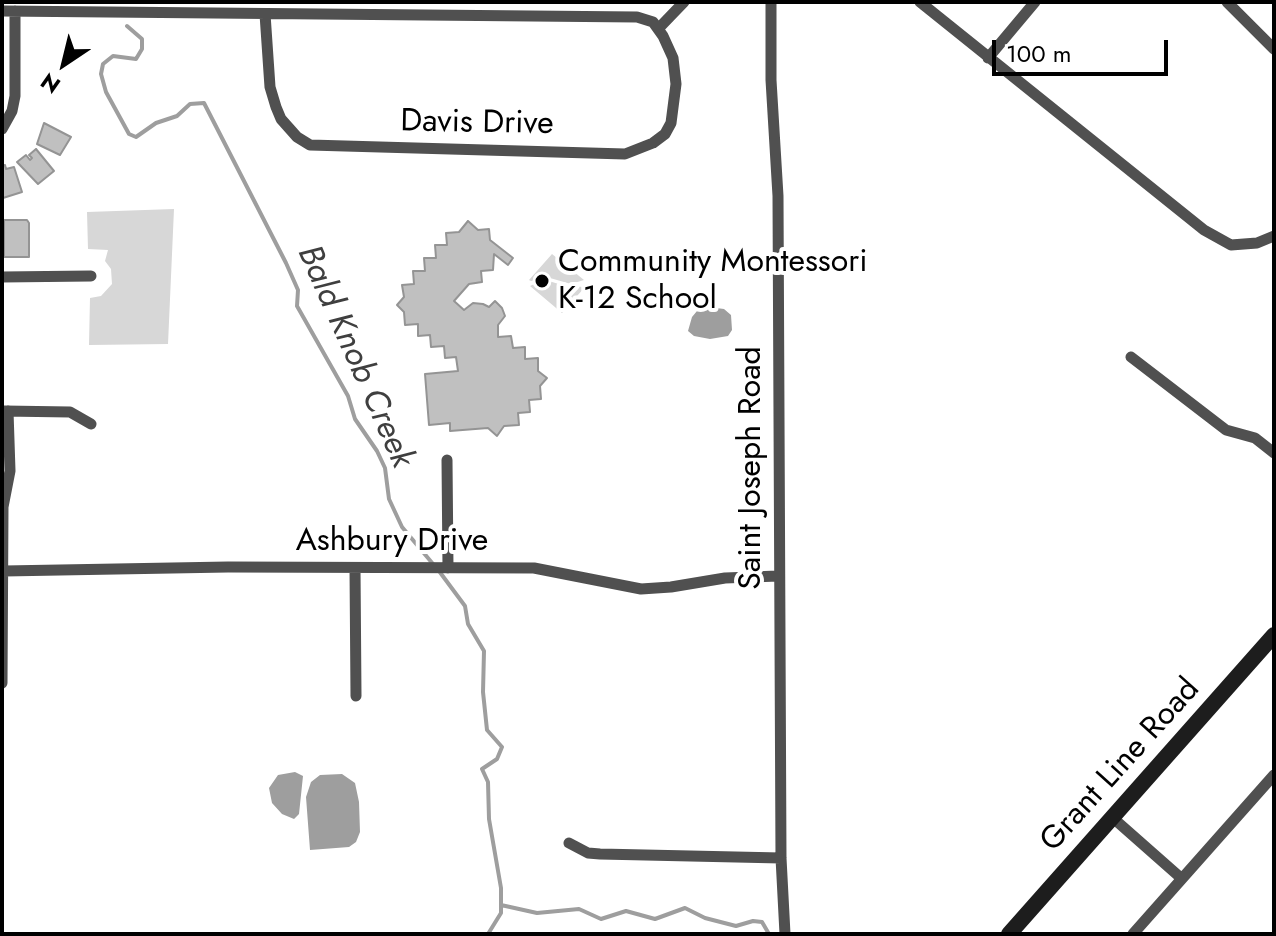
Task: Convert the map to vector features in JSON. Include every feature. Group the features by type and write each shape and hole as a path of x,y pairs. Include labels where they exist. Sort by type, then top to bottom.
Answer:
{"main road":[{"name":"Grant Line Road","path":"1009,934 1274,635"}],"street":[{"path":"2,11 195,7 265,14 637,17 656,26 684,2"},
{"name":"Saint Joseph Road","path":"771,2 771,80 778,206 778,576 781,858 785,934"},
{"path":"920,2 1204,230 1231,245 1257,243 1274,236"},
{"path":"988,58 1035,2"},
{"path":"1227,2 1274,49"},
{"path":"2,129 12,111 15,96 15,11"},
{"name":"Davis Drive","path":"265,14 270,87 276,107 281,119 297,137 310,145 625,154 653,143 665,134 671,123 676,84 673,58 656,26"},
{"path":"2,277 91,276"},
{"path":"1131,357 1226,430 1255,438 1274,453"},
{"path":"2,683 3,507 10,471 5,411 70,412 91,424"},
{"path":"446,568 447,460"},
{"name":"Ashbury Drive","path":"4,571 228,567 534,568 641,589 725,578 778,576"},
{"path":"355,568 356,696"},
{"path":"1133,934 1274,775"},
{"path":"1113,818 1181,878"},
{"path":"569,843 588,853 600,854 781,858"}],"shaded area":[{"path":"174,209 168,344 89,345 90,298 101,296 112,284 111,269 105,261 108,250 88,249 87,212"},
{"path":"552,254 584,280 571,284 550,278 529,280"},
{"path":"541,281 585,287 562,313 530,286"},
{"path":"709,307 724,309 731,315 732,330 728,336 710,339 694,336 688,331 697,311"},
{"path":"295,772 303,776 299,814 294,819 282,814 272,803 269,788 278,775"},
{"path":"342,774 355,783 359,802 360,832 356,842 349,847 310,850 306,797 311,782 320,775"}],"building":[{"path":"44,123 71,137 60,155 37,144"},
{"path":"36,149 54,171 38,184 17,162 26,155 30,160 29,155"},
{"path":"5,165 6,169 14,167 22,192 3,198 2,166"},
{"path":"4,220 27,220 29,257 4,257"},
{"path":"468,221 478,230 489,229 490,240 513,258 508,265 494,254 493,270 481,271 482,282 469,284 454,301 464,310 473,303 489,307 495,301 505,316 498,325 498,337 511,336 513,348 525,347 525,359 538,358 538,371 547,378 540,386 541,399 529,400 530,412 518,413 519,425 504,426 497,436 488,428 450,431 450,423 429,425 425,374 458,371 456,357 445,358 444,346 431,347 430,335 418,336 418,324 405,325 404,312 397,305 404,297 402,285 414,284 413,271 425,271 424,258 436,258 435,245 447,245 446,233 459,232"}],"waterway":[{"name":"Bald Knob Creek","path":"127,26 142,39 142,49 136,59 113,56 103,64 101,74 106,92 129,134 136,137 156,123 177,116 190,104 204,103 286,263 298,290 297,306 348,396 355,419 385,468 389,499 402,527 433,564"},
{"name":"Bald Knob Creek","path":"439,571 465,606 468,624 484,651 483,692 487,730 502,747 497,759 482,769 488,782 489,819 501,888 501,913 488,934"},
{"path":"501,905 537,913 579,909 601,919 626,911 655,919 685,908 705,918 736,926 762,922 769,934"}],"place":[{"name":"Community Montessori K-12 School","path":"542,281"}]}
